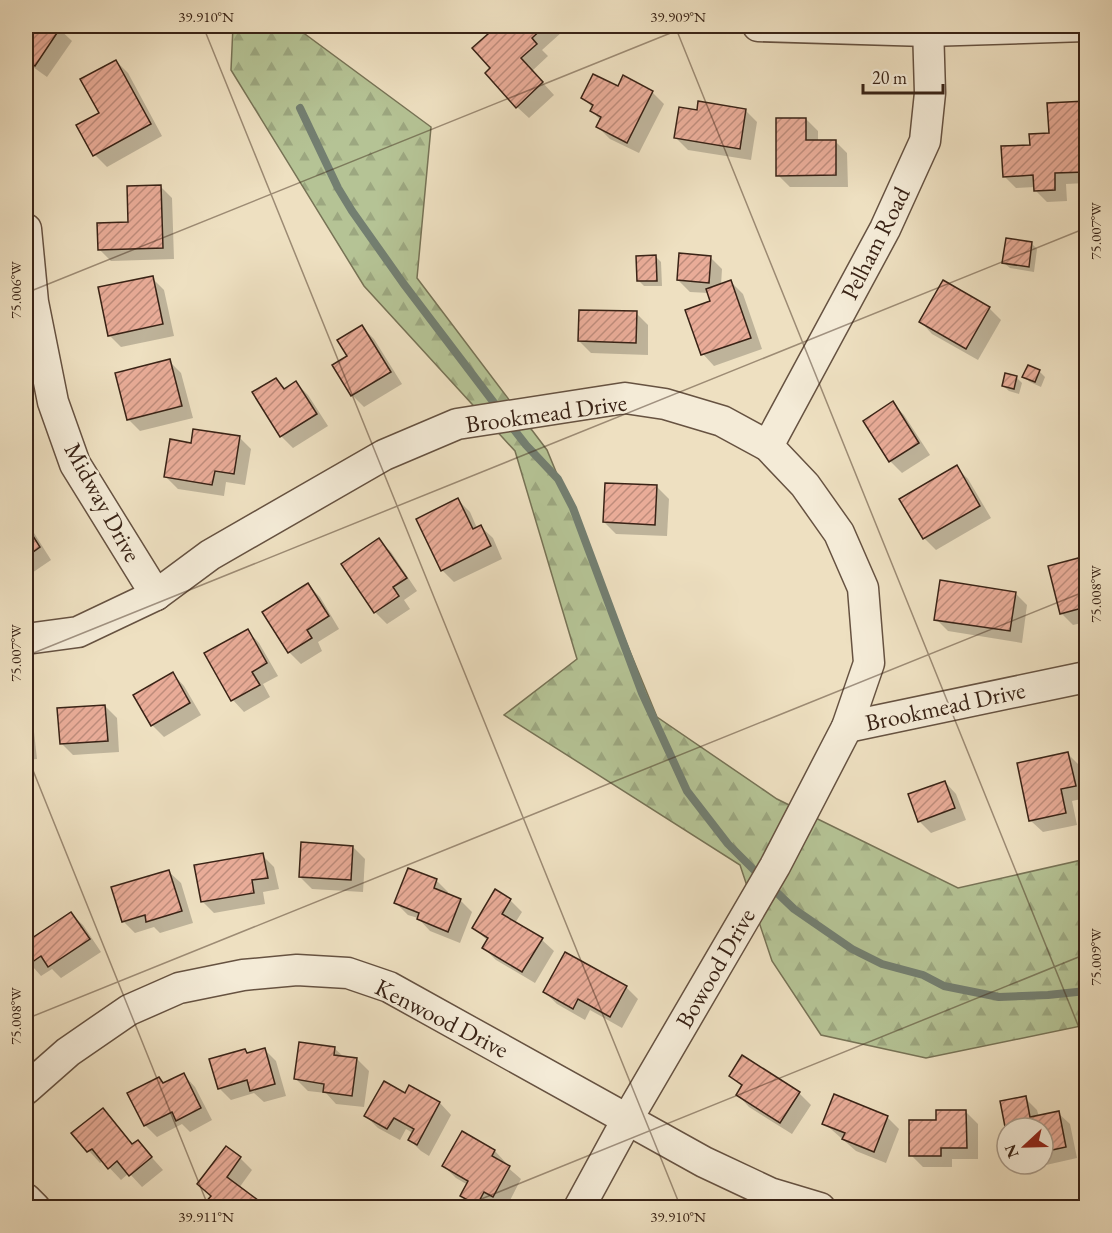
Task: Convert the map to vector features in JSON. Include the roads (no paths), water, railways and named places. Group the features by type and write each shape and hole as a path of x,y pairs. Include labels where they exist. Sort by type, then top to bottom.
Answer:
{"street":[{"path":"758,26 928,28 1086,26"},
{"name":"Pelham Road","path":"768,446 885,229 925,141 930,93 928,28"},
{"name":"Midway Drive","path":"26,229 33,302 57,412 75,464 156,595"},
{"name":"Brookmead Drive","path":"26,639 78,632 156,595 210,555 384,455 457,424 625,398 665,405 722,421 768,446 805,485 839,533 863,588 868,663 847,727 1086,678"},
{"name":"Bowood Drive","path":"579,1208 628,1118 775,866 847,727"},
{"name":"Kenwood Drive","path":"26,1089 68,1052 129,1010 179,988 243,975 297,970 348,973 389,987 704,1161 770,1193 820,1208"},
{"path":"26,1198 35,1208"}],"waterway":[{"path":"300,108 338,188 352,211 403,283 501,412"},
{"path":"508,422 558,479 573,508 642,693 687,791 728,844 761,877"},
{"path":"770,886 794,909 852,949 882,964 923,975 944,986 999,997 1086,991"}]}
